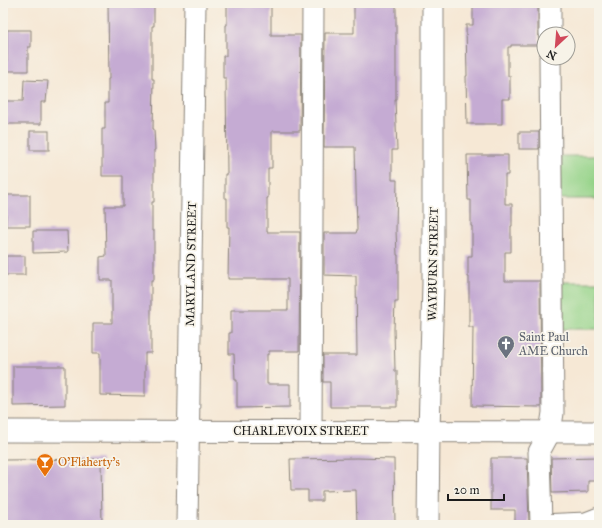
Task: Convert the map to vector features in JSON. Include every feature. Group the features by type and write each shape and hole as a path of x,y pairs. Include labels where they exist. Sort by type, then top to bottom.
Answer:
{"street":[{"name":"MARYLAND STREET","path":"187,525 195,3"},
{"path":"311,431 313,3"},
{"name":"WAYBURN STREET","path":"428,525 433,284 433,3"},
{"path":"550,3 550,26"},
{"path":"550,66 553,413 550,432 539,452 541,525 586,523 599,518"},
{"name":"CHARLEVOIX STREET","path":"3,431 599,432"}],"green space":[{"path":"560,156 599,156 599,199 560,199"},
{"path":"561,282 599,282 599,329 561,329"}],"building":[{"path":"108,3 154,3 154,26 152,26 152,79 154,79 153,129 155,150 152,231 154,231 154,280 151,280 151,353 145,353 145,396 100,395 100,353 93,353 93,323 112,323 112,280 100,280 100,257 106,256 105,206 123,206 123,176 102,176 102,129 105,129 105,103 108,103 109,79"},
{"path":"227,3 271,3 271,35 301,35 300,131 272,131 272,168 268,168 267,198 267,232 300,232 299,351 269,351 269,354 267,354 267,384 290,384 290,407 237,408 237,380 235,380 234,354 229,354 231,310 288,310 288,279 228,279 229,227 227,227 227,198 225,198 225,174 227,174 226,78 223,78 223,56 226,56"},
{"path":"354,3 396,3 395,99 397,150 392,150 392,180 397,180 396,230 398,255 398,302 395,302 394,329 395,371 397,371 397,407 330,407 330,382 323,382 323,355 357,355 356,276 324,275 324,233 356,233 357,230 355,147 324,147 325,33 354,33"},
{"path":"473,3 538,3 536,45 511,45 511,47 508,47 510,99 502,99 502,124 467,124 466,25 473,25"},
{"path":"7,30 31,30 31,47 28,47 28,71 7,71"},
{"path":"24,80 48,81 46,102 41,102 41,124 6,124 6,101 23,101"},
{"path":"30,131 49,131 49,150 30,150"},
{"path":"519,132 539,132 539,149 519,149"},
{"path":"467,155 508,155 508,175 505,175 505,204 512,204 512,226 511,252 505,252 505,281 540,281 541,407 472,406 473,327 469,327 468,256 472,256 472,226 471,200 468,200"},
{"path":"6,195 30,195 30,226 6,226"},
{"path":"33,231 67,231 68,252 33,253"},
{"path":"6,256 25,256 25,275 6,275"},
{"path":"13,366 65,366 65,405 13,406"},
{"path":"599,457 599,481 588,481 588,492 552,493 551,458"},
{"path":"491,458 527,458 529,525 515,525 515,510 491,510"},
{"path":"101,459 102,525 3,525 3,460"},
{"path":"290,459 394,459 395,525 357,525 356,490 322,491 322,501 308,501 308,490 291,490"}],"place":[{"name":"Saint Paul AME Church","path":"506,359"},
{"name":"O'Flaherty's","path":"45,477"}]}
